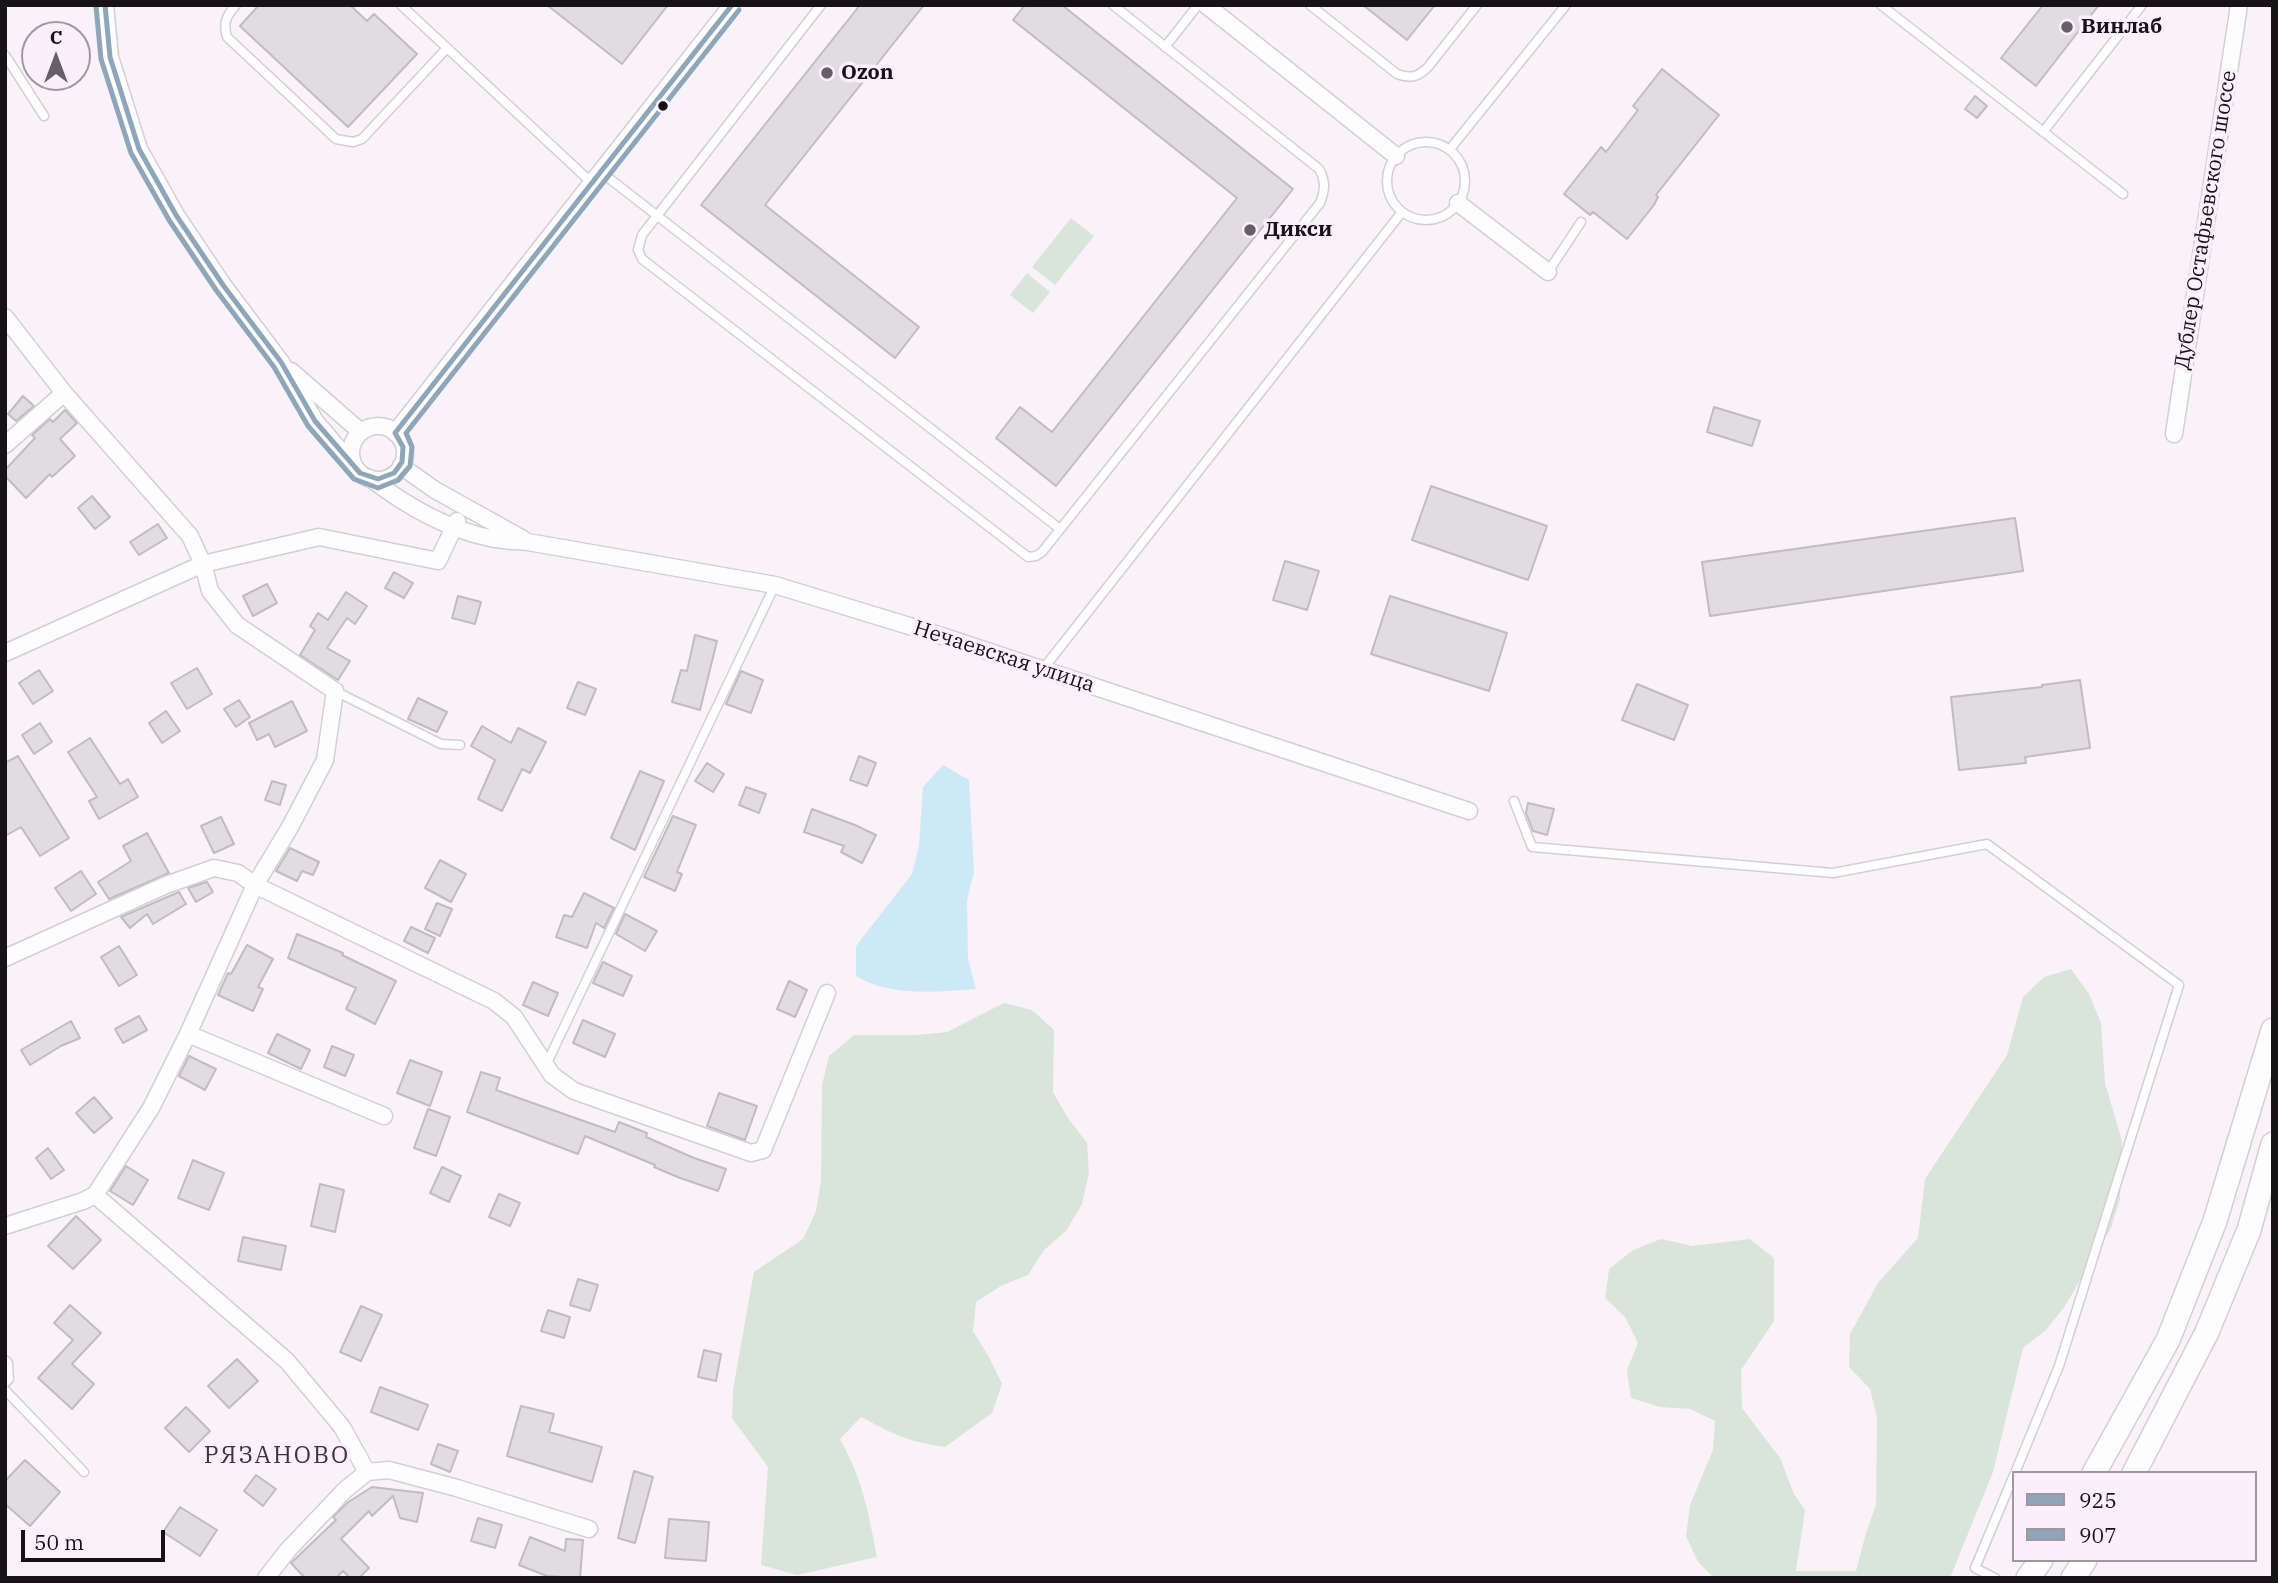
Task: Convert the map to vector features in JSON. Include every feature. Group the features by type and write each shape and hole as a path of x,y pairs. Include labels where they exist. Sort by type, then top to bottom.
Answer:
{"main road":[{"path":"2095,1471 2168,1340 2215,1221 2273,1030"},
{"path":"2135,1471 2207,1332 2249,1230 2273,1144"},
{"path":"2028,1578 2040,1562"},
{"path":"2073,1578 2084,1562"}],"street":[{"path":"105,5 110,57 139,149 176,215 223,285 281,362 316,421 355,468 370,478 385,478 401,466 404,447 395,433 380,426 361,432 351,449 355,468"},
{"path":"395,433 732,5"},
{"path":"1206,5 1396,156"},
{"name":"Дублер Остафьевского шоссе","path":"2174,434 2239,5"},
{"path":"1458,203 1548,272"},
{"path":"5,317 64,393 190,536 203,564 210,591 237,625 335,691 325,760 256,885 151,1108 95,1195 5,1226"},
{"path":"281,362 361,432"},
{"path":"5,445 64,393"},
{"name":"Нечаевская улица","path":"401,466 435,490 528,542"},
{"name":"Нечаевская улица","path":"370,478 397,499 491,539 528,542 775,585 1043,669 1469,811"},
{"path":"5,653 203,564 319,537 438,561 456,523"},
{"path":"5,958 166,885 214,868 238,873 256,885 494,1001 514,1017 552,1075 574,1091 751,1153 763,1150 827,993"},
{"path":"188,1034 384,1116"},
{"path":"95,1195 288,1361 342,1427 367,1472"},
{"path":"266,1578 288,1550 367,1472 388,1470 457,1488 589,1529"}],"lane":[{"path":"236,5 225,20 227,37 336,139 345,142 362,139 447,48"},
{"path":"401,5 597,178 657,216 1060,529"},
{"path":"821,5 657,216 639,242 638,250 642,259 1028,556 1042,552 1320,203 1325,191 1324,178 1319,169 1113,5"},
{"path":"1165,47 1198,5"},
{"path":"1310,5 1397,74 1408,78 1419,76 1428,67 1477,5"},
{"path":"1450,149 1566,5"},
{"path":"1881,5 2123,194"},
{"path":"2043,132 2142,5"},
{"path":"5,55 44,116"},
{"path":"1429,141 1450,149 1464,168 1466,179 1465,190 1458,203 1444,216 1434,219 1423,220 1402,212 1389,194 1387,181 1389,167 1396,156 1416,143 1429,141"},
{"path":"1043,669 1402,212"},
{"path":"1548,272 1581,222"},
{"path":"546,1065 775,585"},
{"path":"335,691 441,744 460,745"},
{"path":"1514,801 1532,847 1833,873 1987,844 2179,985 2059,1366 2015,1471"},
{"path":"5,1360 8,1363 9,1379 5,1383"},
{"path":"5,1390 85,1472"},
{"path":"1995,1578 1975,1568 2012,1479"}],"shaded area":[{"path":"1071,218 1094,236 1055,285 1032,267"},
{"path":"1027,273 1050,292 1033,313 1010,295"},
{"path":"2071,969 2089,994 2101,1023 2105,1083 2122,1141 2120,1199 2111,1228 2065,1306 2046,1330 2023,1348 1993,1472 1950,1578 1714,1578 1698,1562 1686,1536 1690,1505 1713,1450 1715,1421 1690,1409 1660,1407 1631,1398 1627,1370 1638,1343 1625,1317 1605,1298 1609,1269 1633,1250 1661,1239 1692,1246 1750,1239 1774,1258 1774,1321 1741,1370 1742,1408 1780,1458 1794,1494 1805,1510 1796,1571 1856,1571 1876,1505 1877,1418 1870,1389 1849,1367 1850,1334 1878,1283 1918,1238 1925,1179 2007,1055 2023,997 2044,977"},
{"path":"1004,1003 1032,1010 1054,1030 1053,1092 1087,1143 1089,1173 1082,1204 1066,1231 1044,1250 1028,1275 1001,1286 976,1302 973,1331 1002,1384 992,1413 945,1447 920,1443 861,1417 840,1439 864,1496 877,1557 797,1575 761,1565 768,1467 732,1418 733,1389 754,1272 803,1239 816,1211 821,1180 822,1085 829,1056 854,1035 947,1032"}],"water":[{"path":"943,765 969,780 974,872 967,900 968,959 976,989 914,992 870,983 856,976 856,946 912,874 919,846 923,787"}],"building":[{"path":"259,5 350,5 367,21 374,14 417,54 348,127 240,26"},
{"path":"547,5 668,5 622,64"},
{"path":"860,5 924,5 765,205 919,327 895,358 701,205"},
{"path":"1025,5 1062,5 1293,189 1056,486 996,438 1020,407 1052,432 1237,198 1013,20"},
{"path":"1363,5 1435,5 1407,40"},
{"path":"2043,5 2099,5 2036,86 2001,58"},
{"path":"1662,69 1719,115 1656,195 1658,197 1654,205 1627,239 1593,212 1590,215 1564,194 1601,147 1606,152 1638,110 1633,106"},
{"path":"1975,96 1987,106 1977,118 1965,109"},
{"path":"23,396 34,406 16,421 8,414"},
{"path":"1714,407 1760,421 1752,446 1707,432"},
{"path":"65,410 77,423 60,439 75,456 52,477 50,474 26,498 5,476 5,470 35,438 32,435 50,419 53,422"},
{"path":"1431,486 1547,526 1528,580 1412,540"},
{"path":"92,496 110,517 95,529 78,508"},
{"path":"2015,518 2023,571 1710,616 1702,562"},
{"path":"158,524 167,538 139,555 130,542"},
{"path":"1285,561 1319,571 1307,610 1273,600"},
{"path":"394,572 413,583 404,598 385,588"},
{"path":"267,584 277,603 253,616 243,596"},
{"path":"346,592 367,606 355,624 347,618 327,648 350,661 338,680 300,655 315,630 310,626 318,613 328,620"},
{"path":"458,596 481,602 475,624 452,618"},
{"path":"1390,596 1507,633 1489,691 1371,654"},
{"path":"695,635 717,641 700,710 672,702 681,670 687,671"},
{"path":"197,668 212,694 187,709 171,683"},
{"path":"39,670 53,691 33,704 19,683"},
{"path":"741,671 763,680 751,713 726,704"},
{"path":"2080,680 2090,748 2025,757 2026,763 1959,770 1951,697"},
{"path":"578,682 596,689 585,715 567,708"},
{"path":"1637,684 1688,705 1674,740 1622,720"},
{"path":"418,698 447,712 437,732 408,719"},
{"path":"239,700 250,717 236,727 224,709"},
{"path":"292,701 307,731 275,747 269,734 257,740 249,723"},
{"path":"166,711 180,731 162,743 149,723"},
{"path":"40,723 52,742 34,754 22,735"},
{"path":"482,726 511,743 518,728 546,742 530,773 522,769 502,811 478,799 495,760 471,746"},
{"path":"90,738 120,784 128,779 138,797 99,819 89,801 97,797 68,752"},
{"path":"18,756 69,838 40,856 21,827 5,836 5,763"},
{"path":"859,756 876,763 867,786 850,780"},
{"path":"707,763 724,774 713,792 695,781"},
{"path":"640,771 664,781 635,850 611,838"},
{"path":"272,781 286,785 280,805 265,800"},
{"path":"746,787 766,794 759,813 739,805"},
{"path":"1528,803 1554,809 1547,835 1533,831 1526,813"},
{"path":"812,809 876,835 862,863 841,852 844,846 804,832"},
{"path":"673,816 696,825 677,872 682,874 675,891 644,877"},
{"path":"221,817 234,844 214,853 201,826"},
{"path":"147,833 169,873 109,899 98,882 131,861 123,846"},
{"path":"290,848 319,862 313,875 302,871 297,881 276,871"},
{"path":"440,860 466,874 451,902 425,888"},
{"path":"81,871 96,894 71,911 55,888"},
{"path":"207,882 213,892 196,902 188,888"},
{"path":"179,892 186,904 153,924 147,914 130,928 121,917"},
{"path":"584,893 614,908 604,928 596,923 587,948 556,937 564,915 572,917"},
{"path":"437,903 452,909 440,936 425,929"},
{"path":"625,914 657,931 645,951 616,934"},
{"path":"411,927 435,938 428,953 404,941"},
{"path":"297,934 343,953 342,955 396,981 375,1024 346,1009 356,988 288,958"},
{"path":"247,945 273,959 258,987 263,989 253,1011 218,995 228,973 231,974"},
{"path":"119,946 137,975 119,986 101,957"},
{"path":"603,962 632,976 623,996 593,983"},
{"path":"789,981 807,990 795,1017 777,1009"},
{"path":"533,982 558,993 548,1016 523,1005"},
{"path":"139,1016 147,1030 123,1043 115,1029"},
{"path":"583,1020 615,1034 605,1057 573,1043"},
{"path":"71,1021 80,1038 30,1065 21,1050"},
{"path":"277,1034 310,1050 301,1069 268,1053"},
{"path":"332,1046 354,1055 345,1076 324,1067"},
{"path":"189,1056 216,1069 205,1090 179,1076"},
{"path":"410,1060 442,1072 430,1106 397,1093"},
{"path":"481,1072 500,1078 496,1090 615,1132 619,1122 647,1133 646,1137 726,1169 718,1191 680,1178 585,1136 578,1154 467,1112"},
{"path":"719,1093 757,1106 745,1140 707,1126"},
{"path":"94,1097 112,1118 94,1133 76,1113"},
{"path":"428,1109 450,1117 436,1156 414,1148"},
{"path":"48,1148 64,1170 51,1179 36,1158"},
{"path":"193,1160 224,1173 209,1210 178,1198"},
{"path":"126,1166 148,1180 133,1205 110,1191"},
{"path":"442,1167 461,1176 449,1202 430,1193"},
{"path":"320,1184 344,1190 335,1232 311,1226"},
{"path":"499,1194 520,1203 510,1226 489,1217"},
{"path":"76,1216 101,1240 73,1269 48,1246"},
{"path":"243,1237 286,1246 281,1270 238,1261"},
{"path":"578,1279 598,1285 590,1311 570,1305"},
{"path":"70,1305 101,1333 72,1364 94,1384 72,1409 38,1378 73,1340 54,1323"},
{"path":"361,1306 382,1315 361,1361 340,1352"},
{"path":"548,1310 570,1317 564,1338 541,1331"},
{"path":"704,1350 721,1354 716,1381 698,1377"},
{"path":"237,1359 258,1381 229,1408 208,1386"},
{"path":"380,1387 428,1405 418,1430 371,1412"},
{"path":"521,1406 554,1414 549,1432 602,1447 592,1482 507,1456"},
{"path":"186,1407 210,1431 189,1452 165,1428"},
{"path":"438,1444 458,1451 450,1472 431,1464"},
{"path":"25,1460 60,1492 30,1526 5,1504 5,1481"},
{"path":"634,1471 653,1477 635,1543 618,1538"},
{"path":"256,1475 276,1489 263,1506 244,1491"},
{"path":"372,1487 423,1493 417,1522 400,1518 393,1496 372,1516 369,1511 341,1539 369,1568 359,1578 350,1578 343,1571 336,1578 305,1578 291,1563 336,1520 333,1517 347,1503"},
{"path":"180,1507 217,1530 200,1556 163,1532"},
{"path":"478,1518 502,1525 495,1548 471,1541"},
{"path":"669,1519 709,1522 706,1561 665,1558"},
{"path":"530,1537 565,1551 566,1539 583,1540 580,1578 547,1576 519,1565"}],"transit line":[{"name":"925","path":"105,5 110,57 139,149 176,215 223,285 281,362 315,421 360,473 378,479 394,473 402,462 403,447 395,433 732,5"},
{"name":"907","path":"96,6 101,59 131,153 169,220 216,290 274,367 308,426 354,479 378,488 398,480 410,466 412,447 406,433 739,10"}],"place":[{"name":"Винлаб","path":"2067,27"},
{"name":"Ozon","path":"827,73"},
{"name":"Дикси","path":"1250,230"}],"district":[{"name":"РЯЗАНОВО","path":"277,1456"}]}
